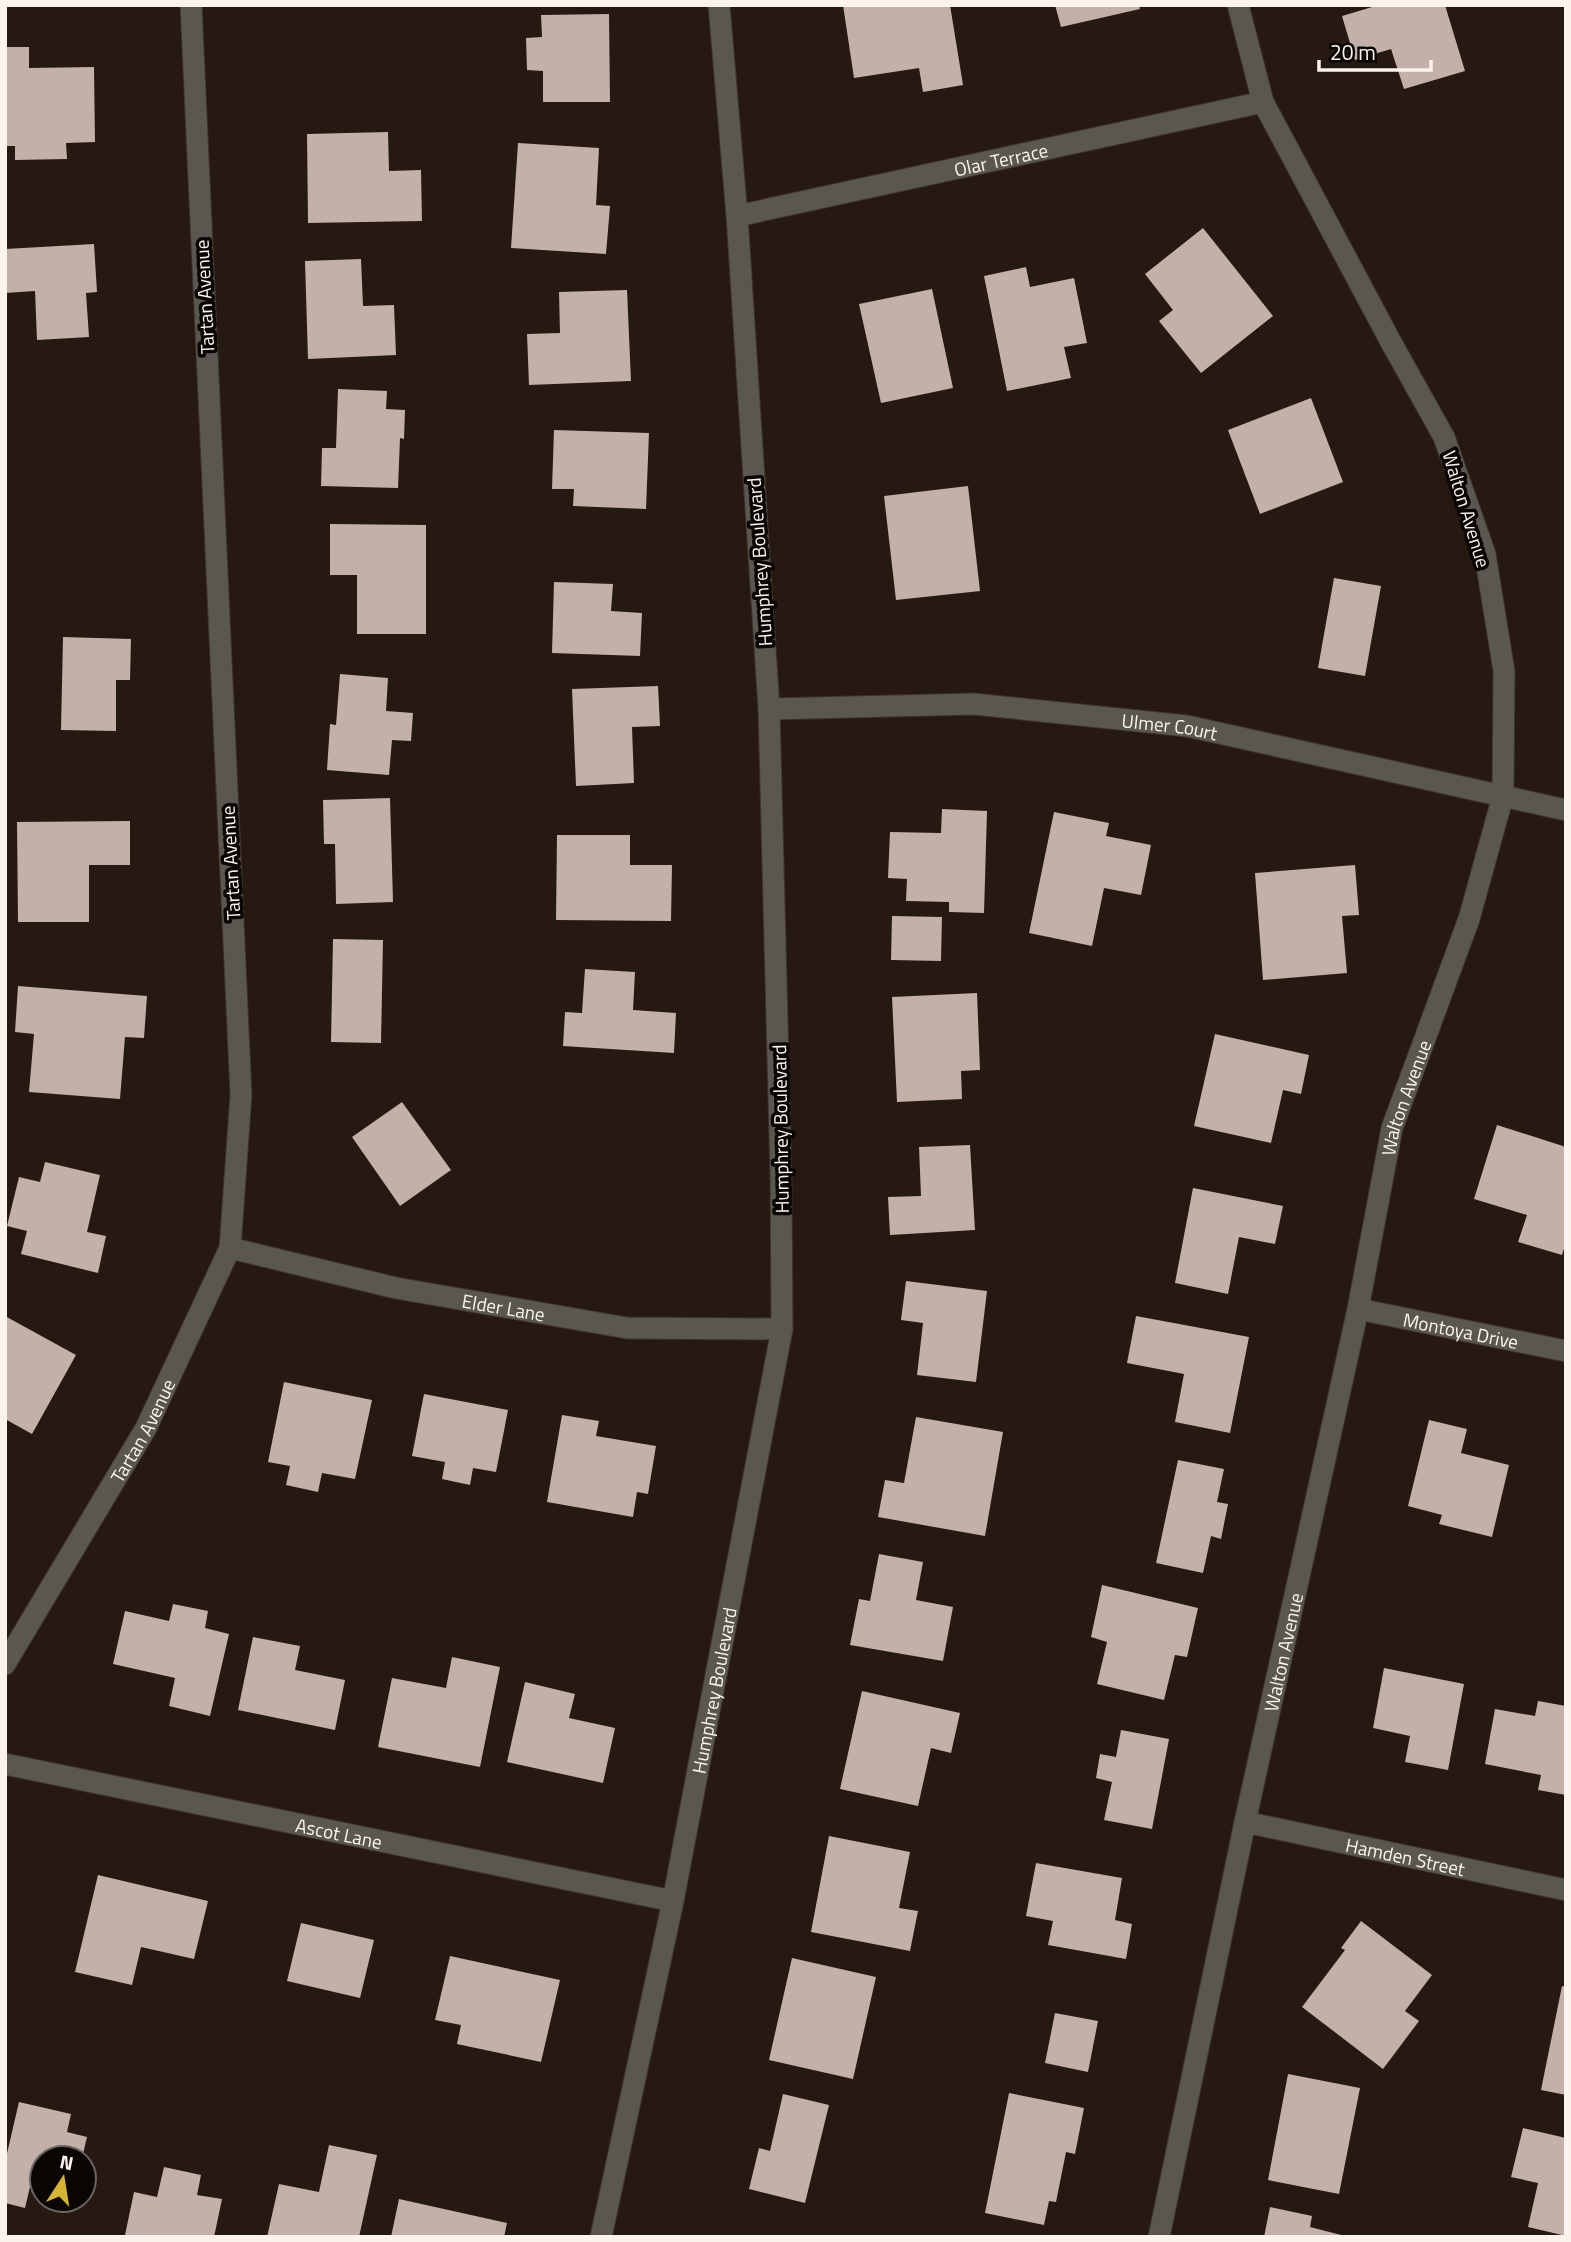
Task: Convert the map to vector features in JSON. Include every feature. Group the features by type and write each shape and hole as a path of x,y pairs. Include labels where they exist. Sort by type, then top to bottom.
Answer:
{"street":[{"name":"Tartan Avenue","path":"5,1664 146,1428 230,1248 241,1095 191,5"},
{"name":"Humphrey Boulevard","path":"601,2237 673,1901 782,1329 781,1176 769,709 737,216 719,5"},
{"name":"Walton Avenue","path":"1159,2237 1245,1822 1358,1309 1392,1128 1469,919 1503,796 1504,671 1485,554 1444,437 1263,102 1238,5"},
{"name":"Olar Terrace","path":"737,216 1263,102"},
{"name":"Ulmer Court","path":"769,709 974,704 1187,726 1566,810"},
{"name":"Elder Lane","path":"230,1248 396,1288 627,1328 782,1329"},
{"name":"Montoya Drive","path":"1358,1309 1566,1350"},
{"name":"Ascot Lane","path":"5,1764 673,1901"},
{"name":"Hamden Street","path":"1245,1822 1566,1890"}],"building":[{"path":"843,5 950,5 963,85 923,92 919,68 854,78"},
{"path":"1055,5 1139,5 1140,9 1061,27"},
{"path":"1379,5 1445,5 1465,71 1404,89 1391,49 1355,60 1342,16"},
{"path":"609,14 610,102 543,102 543,71 527,70 526,38 542,37 541,15"},
{"path":"5,47 29,47 29,68 94,67 95,142 66,143 67,159 15,160 15,146 5,146"},
{"path":"388,132 389,171 421,170 422,221 308,223 307,134"},
{"path":"518,143 599,148 596,205 610,206 606,254 511,248"},
{"path":"1203,228 1273,316 1201,373 1159,321 1173,310 1145,274"},
{"path":"94,244 97,292 86,293 89,337 37,340 35,291 5,293 5,249"},
{"path":"361,259 363,306 394,305 396,355 308,359 305,261"},
{"path":"1026,267 1030,287 1074,278 1087,343 1064,347 1071,378 1007,391 984,276"},
{"path":"932,289 953,388 881,403 859,304"},
{"path":"627,290 631,381 529,385 527,334 560,333 559,292"},
{"path":"338,389 387,391 386,409 405,410 404,439 400,438 398,488 321,486 322,448 336,448"},
{"path":"1311,398 1343,482 1260,514 1228,430"},
{"path":"554,430 649,433 646,509 573,506 574,489 552,489"},
{"path":"968,486 980,591 896,600 884,496"},
{"path":"330,524 426,525 426,634 357,634 357,575 330,575"},
{"path":"1334,578 1381,586 1365,676 1318,668"},
{"path":"554,582 613,584 611,611 642,613 640,656 552,653"},
{"path":"63,637 131,639 130,680 116,680 116,731 61,730"},
{"path":"340,674 388,678 386,711 413,713 411,741 392,740 389,775 327,770 330,724 336,725"},
{"path":"658,686 660,726 632,727 634,783 576,786 572,689"},
{"path":"390,798 393,902 336,904 335,844 324,844 323,800"},
{"path":"942,809 987,811 984,913 949,912 949,902 906,901 907,879 888,878 890,832 941,833"},
{"path":"1054,812 1109,823 1106,836 1151,845 1141,895 1104,888 1092,946 1029,933"},
{"path":"130,821 130,865 89,865 89,922 18,922 17,822"},
{"path":"557,835 630,835 630,865 672,865 671,921 556,920"},
{"path":"1355,865 1359,915 1342,916 1347,973 1263,980 1255,873"},
{"path":"892,916 942,917 941,961 891,960"},
{"path":"333,939 383,940 381,1043 331,1042"},
{"path":"585,969 635,972 633,1010 676,1013 674,1053 563,1046 565,1012 582,1013"},
{"path":"18,986 147,996 144,1038 125,1037 120,1099 29,1092 34,1034 15,1032"},
{"path":"977,993 980,1070 961,1071 962,1099 897,1102 892,997"},
{"path":"1215,1034 1309,1055 1301,1094 1283,1090 1271,1143 1194,1126"},
{"path":"402,1102 451,1170 400,1206 352,1137"},
{"path":"1497,1125 1566,1147 1566,1242 1562,1255 1518,1242 1527,1215 1474,1199"},
{"path":"970,1145 975,1230 890,1235 888,1197 921,1196 919,1147"},
{"path":"45,1162 100,1175 87,1232 106,1236 98,1273 21,1254 27,1231 7,1226 19,1177 40,1182"},
{"path":"1193,1188 1283,1206 1275,1244 1239,1237 1228,1294 1175,1283"},
{"path":"906,1281 987,1291 976,1382 917,1375 923,1323 901,1320"},
{"path":"5,1316 76,1355 32,1434 5,1419"},
{"path":"1136,1316 1249,1337 1230,1433 1175,1422 1184,1374 1127,1363"},
{"path":"284,1382 372,1400 355,1479 322,1473 318,1492 286,1485 290,1466 268,1462"},
{"path":"424,1394 508,1410 496,1472 473,1468 470,1485 442,1479 445,1462 412,1456"},
{"path":"562,1415 599,1421 596,1436 656,1446 648,1494 637,1492 633,1517 547,1502"},
{"path":"916,1417 1003,1432 985,1536 878,1517 885,1480 904,1483"},
{"path":"1429,1420 1467,1429 1461,1453 1509,1465 1492,1537 1439,1524 1442,1515 1408,1506"},
{"path":"1178,1460 1224,1469 1217,1502 1228,1504 1221,1539 1211,1536 1203,1573 1156,1563"},
{"path":"879,1554 923,1562 916,1600 953,1607 943,1661 850,1645 859,1599 870,1601"},
{"path":"1102,1585 1198,1608 1187,1657 1175,1655 1164,1700 1097,1684 1107,1642 1091,1637"},
{"path":"173,1604 208,1611 205,1628 229,1634 210,1716 169,1706 175,1678 113,1664 125,1611 169,1621"},
{"path":"253,1637 300,1646 295,1670 345,1680 335,1730 238,1710"},
{"path":"452,1657 500,1667 480,1767 378,1747 392,1678 446,1688"},
{"path":"1384,1668 1464,1684 1448,1770 1405,1762 1410,1736 1373,1728"},
{"path":"525,1682 575,1694 569,1718 615,1728 603,1783 507,1762"},
{"path":"862,1691 960,1713 951,1753 931,1748 918,1806 840,1789"},
{"path":"1538,1701 1566,1706 1566,1795 1538,1790 1541,1775 1485,1764 1495,1709 1535,1716"},
{"path":"1121,1730 1169,1739 1152,1829 1104,1820 1112,1782 1096,1778 1100,1754 1116,1757"},
{"path":"829,1836 910,1852 899,1908 918,1911 910,1951 811,1932"},
{"path":"1036,1863 1122,1878 1115,1920 1132,1924 1126,1959 1048,1945 1053,1921 1026,1916"},
{"path":"98,1875 208,1901 194,1959 141,1947 132,1985 75,1972"},
{"path":"1361,1921 1432,1975 1405,2011 1419,2021 1383,2069 1302,2007 1345,1950 1341,1948"},
{"path":"301,1923 374,1940 360,1998 287,1981"},
{"path":"450,1956 560,1980 541,2062 457,2044 461,2025 435,2020"},
{"path":"792,1958 876,1977 853,2079 769,2060"},
{"path":"1562,1986 1566,1987 1566,2095 1541,2090"},
{"path":"1055,2013 1098,2021 1088,2072 1045,2063"},
{"path":"1288,2074 1360,2088 1339,2194 1268,2180"},
{"path":"1009,2093 1084,2108 1075,2154 1066,2152 1056,2202 1049,2201 1044,2225 985,2213"},
{"path":"783,2094 829,2105 805,2203 749,2189 759,2148 770,2151"},
{"path":"19,2102 71,2114 67,2132 87,2137 85,2144 28,2144 28,2195 25,2208 5,2203 5,2162"},
{"path":"1523,2128 1566,2138 1566,2236 1528,2227 1538,2183 1511,2177"},
{"path":"329,2145 377,2155 359,2237 267,2237 279,2184 319,2192"},
{"path":"164,2167 201,2175 197,2195 222,2199 214,2237 125,2235 134,2192 157,2197"},
{"path":"399,2199 507,2223 504,2237 391,2237"},
{"path":"1270,2207 1312,2216 1310,2227 1349,2237 1264,2237"}]}
